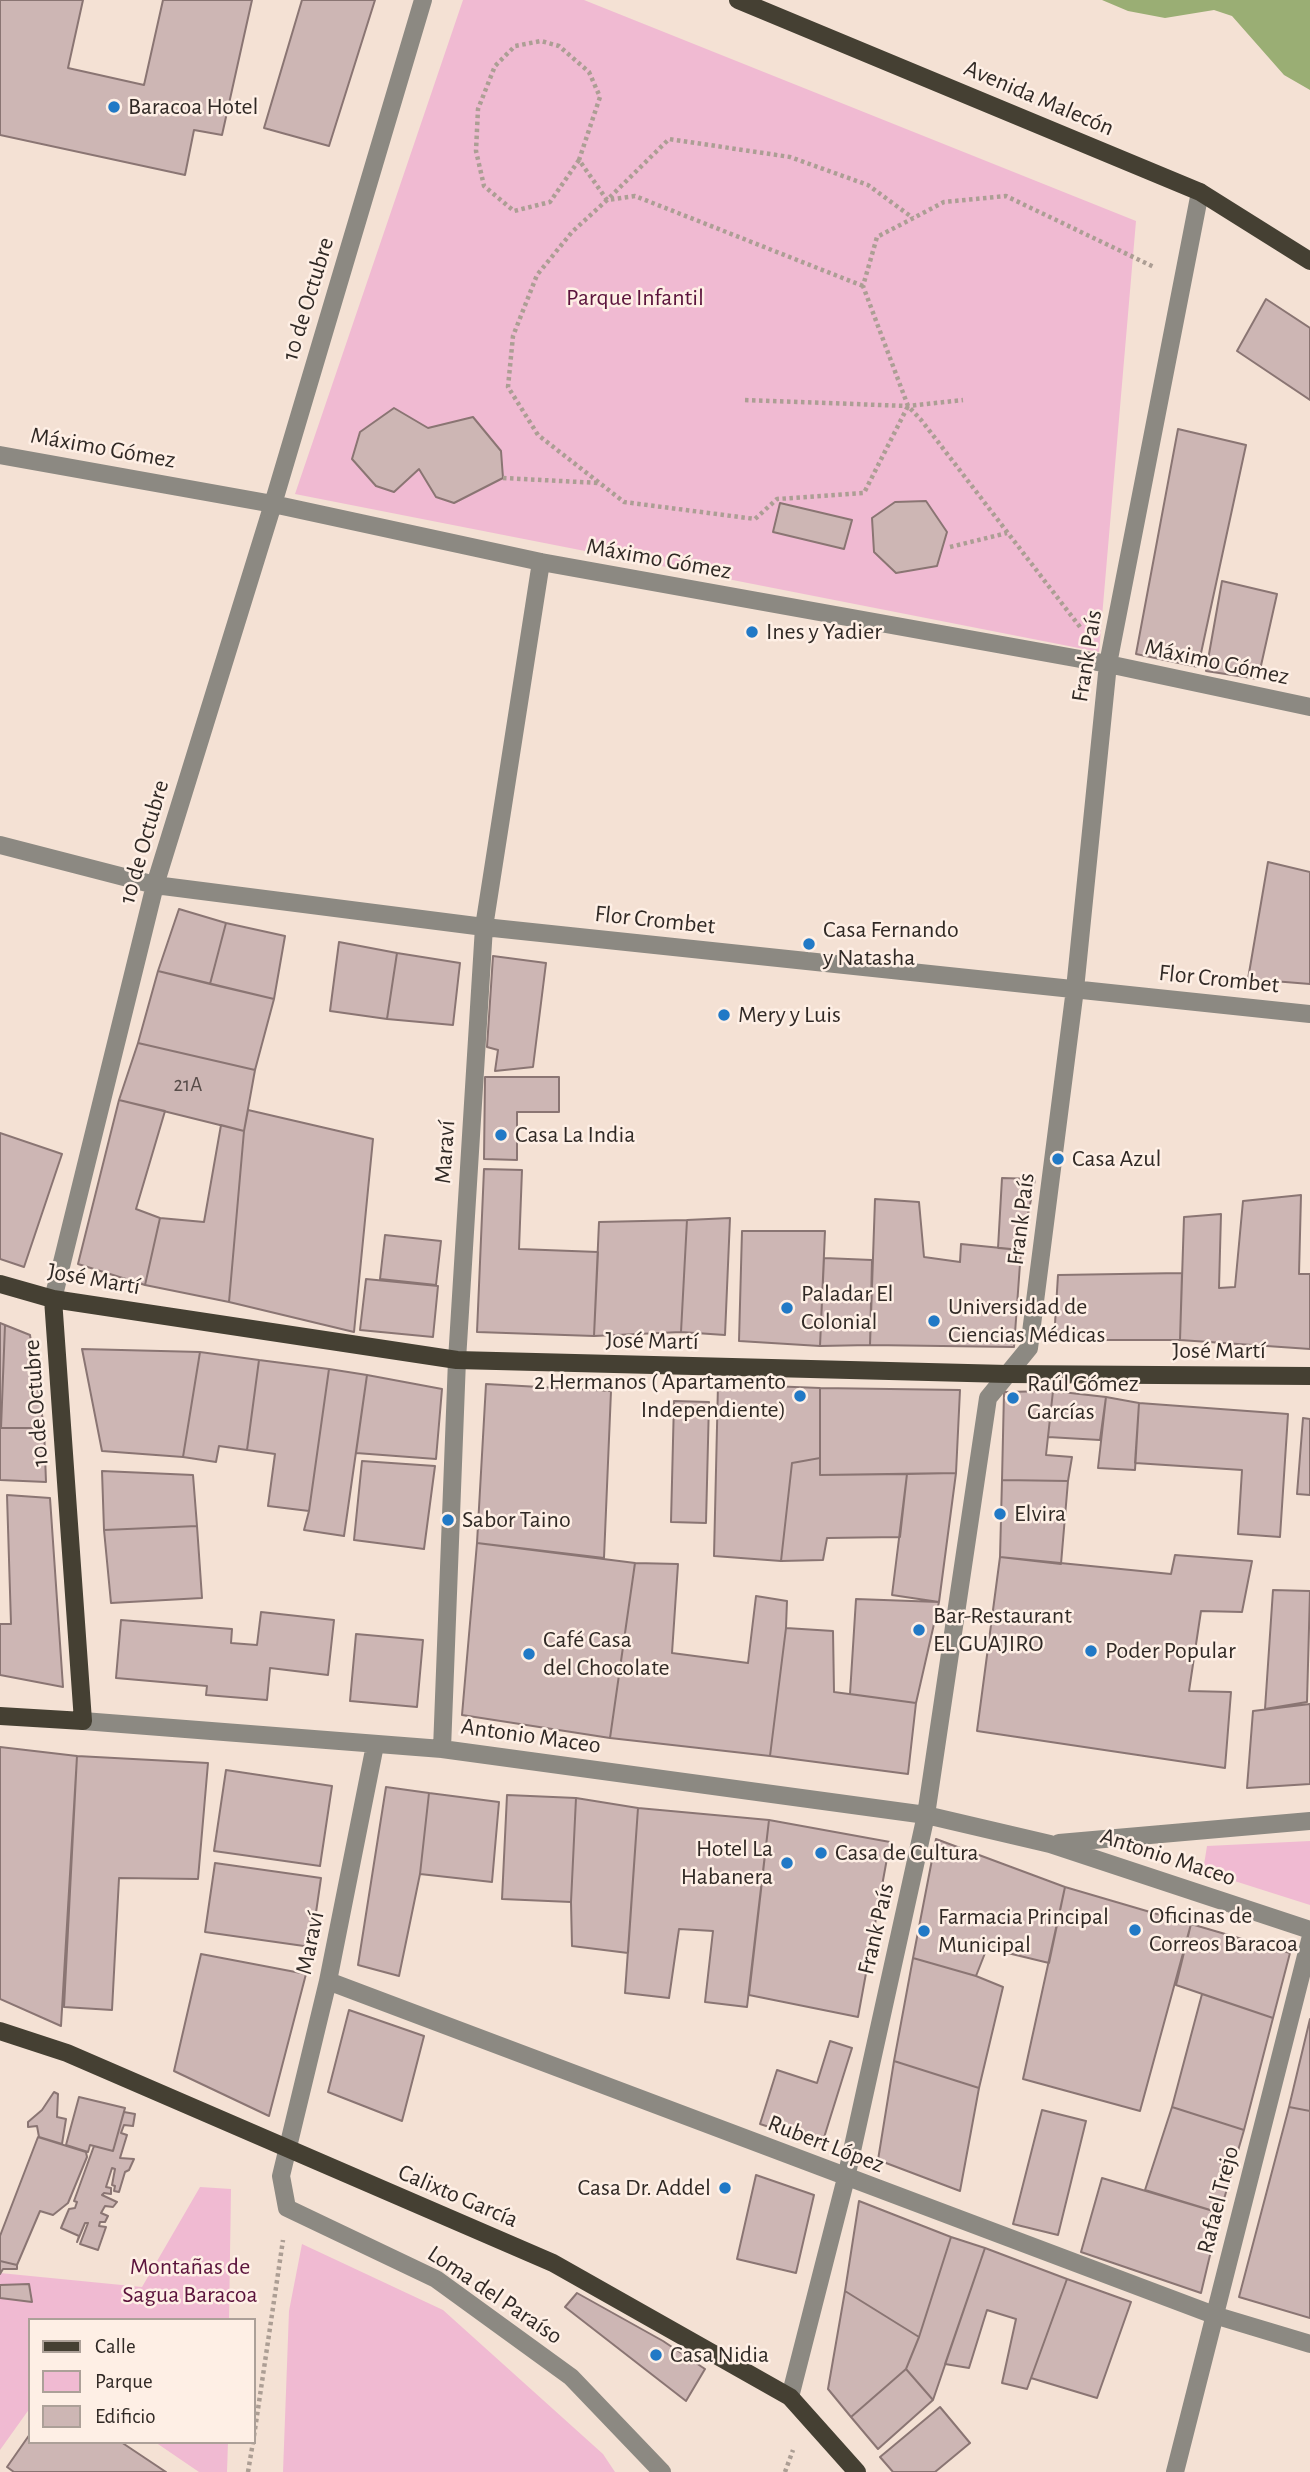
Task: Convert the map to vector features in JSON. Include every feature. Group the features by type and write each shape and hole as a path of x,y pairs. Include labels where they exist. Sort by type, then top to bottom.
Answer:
{"main road":[{"name":"Avenida Malecón","path":"738,0 1200,192 1310,261"},
{"name":"José Martí","path":"0,1284 53,1299 457,1360 1007,1374 1310,1376"},
{"name":"10 de Octubre","path":"53,1299 83,1720"},
{"name":"Antonio Maceo","path":"0,1716 83,1720"},
{"name":"Calixto García","path":"0,2031 67,2053 552,2263 790,2398 857,2472"}],"street":[{"name":"10 de Octubre","path":"53,1299 155,885 273,504 423,0"},
{"name":"Frank País","path":"790,2398 846,2178 926,1815 988,1398 1029,1348 1075,989 1108,664 1200,192"},
{"name":"Máximo Gómez","path":"0,454 273,504 541,562 1108,664 1310,707"},
{"name":"Maraví","path":"442,1749 457,1360 484,927 541,562"},
{"name":"Flor Crombet","path":"0,845 155,885 484,927 1310,1014"},
{"name":"Antonio Maceo","path":"83,1720 442,1749 926,1815 1050,1844 1310,1930"},
{"name":"Maraví","path":"287,2150 328,1981 375,1745"},
{"name":"Antonio Maceo","path":"1050,1844 1310,1821"},
{"name":"Rafael Trejo","path":"1175,2472 1310,1940"},
{"name":"Rubert López","path":"328,1981 1214,2315 1310,2344"},
{"path":"287,2150 281,2176 287,2208"},
{"name":"Loma del Paraíso","path":"287,2208 436,2279 571,2376 662,2472"}],"path":[{"path":"541,41 559,46 589,72 600,97 579,160 550,202 514,211 484,187 476,151 478,110 495,65 515,46 541,41"},
{"path":"908,406 864,493 777,499 755,519 624,502 538,435 508,387 513,336 537,275 572,232 669,139 790,157 868,185 913,218"},
{"path":"579,160 607,200"},
{"path":"607,200 635,196 863,286"},
{"path":"1108,664 908,406 863,286 877,237 944,202 1006,196 1183,281"},
{"path":"745,400 908,406 963,400"},
{"path":"503,478 600,483"},
{"path":"950,547 1007,533"},
{"path":"256,2421 287,2208"},
{"path":"248,2472 253,2444"}],"green space":[{"name":"Parque Infantil","path":"463,0 584,0 1136,221 1099,652 295,494"},
{"path":"1310,1841 1310,1905 1203,1871 1207,1846"},
{"name":"Montañas de Sagua Baracoa","path":"200,2187 231,2189 229,2318 28,2318 28,2411 0,2450 0,2273 142,2287"},
{"path":"302,2244 443,2310 603,2454 615,2472 283,2472 289,2311"},
{"path":"158,2444 228,2444 227,2472 199,2472"}],"shaded area":[{"path":"1102,0 1310,0 1310,90 1284,75 1232,16 1214,10 1165,18 1128,11"}],"building":[{"name":"Baracoa Hotel","path":"0,0 83,0 68,68 144,85 163,0 252,0 222,135 194,130 185,175 0,135"},
{"path":"302,0 375,0 329,146 264,128"},
{"path":"1266,299 1310,328 1310,400 1237,351"},
{"path":"394,408 428,428 473,417 501,451 503,478 454,503 436,497 419,469 394,492 376,486 352,459 360,432"},
{"path":"1178,429 1246,445 1198,667 1136,654"},
{"path":"926,501 947,532 937,566 896,573 874,552 872,518 895,502"},
{"path":"780,503 852,520 844,549 773,532"},
{"path":"1222,581 1277,594 1258,679 1206,671"},
{"path":"1268,862 1310,872 1310,984 1248,979"},
{"path":"179,909 226,923 210,984 158,971"},
{"path":"226,923 285,936 274,999 210,984"},
{"path":"339,942 397,953 387,1019 330,1011"},
{"path":"397,953 460,963 453,1025 387,1019"},
{"path":"493,956 546,963 533,1067 495,1071 498,1050 487,1047"},
{"path":"158,971 274,999 255,1070 138,1043"},
{"path":"138,1043 255,1070 244,1131 119,1100"},
{"name":"Casa La India","path":"485,1077 559,1077 559,1112 517,1112 517,1160 484,1159"},
{"path":"119,1100 165,1111 136,1209 160,1218 145,1285 78,1264"},
{"path":"248,1110 373,1139 354,1332 229,1302"},
{"path":"221,1125 244,1131 229,1302 145,1285 160,1218 204,1222"},
{"path":"0,1133 62,1154 24,1267 0,1259"},
{"path":"484,1169 522,1170 519,1249 598,1252 594,1336 477,1332"},
{"path":"1002,1178 1035,1179 1021,1250 998,1248"},
{"path":"1301,1195 1299,1274 1310,1274 1310,1349 1180,1340 1184,1217 1221,1214 1219,1288 1235,1287 1243,1201"},
{"path":"875,1199 919,1202 924,1257 960,1262 961,1244 1021,1250 1014,1347 870,1345"},
{"path":"730,1218 725,1335 681,1332 687,1220"},
{"path":"687,1220 681,1332 594,1336 599,1222"},
{"path":"742,1231 825,1231 820,1346 739,1341"},
{"path":"385,1235 441,1241 436,1285 380,1279"},
{"path":"824,1258 872,1260 870,1345 820,1346"},
{"path":"1182,1273 1180,1340 1054,1340 1058,1275"},
{"path":"366,1279 438,1286 433,1337 360,1330"},
{"path":"0,1323 5,1325 1,1428 0,1428"},
{"path":"5,1325 30,1335 44,1428 1,1428"},
{"path":"82,1349 200,1352 183,1457 102,1451"},
{"path":"200,1352 259,1360 247,1450 219,1446 216,1462 183,1457"},
{"path":"259,1360 329,1369 309,1511 268,1506 275,1454 247,1450"},
{"path":"329,1369 367,1375 344,1536 304,1530"},
{"path":"367,1375 442,1389 436,1459 356,1453"},
{"path":"486,1384 611,1391 604,1558 477,1543"},
{"path":"718,1384 820,1388 820,1458 792,1463 781,1561 714,1556"},
{"path":"820,1388 960,1390 956,1473 820,1475"},
{"path":"1053,1391 1046,1455 1072,1457 1068,1481 1002,1480 1004,1392"},
{"path":"1053,1391 1106,1397 1100,1440 1048,1437"},
{"path":"1106,1397 1139,1403 1135,1470 1098,1468"},
{"path":"674,1401 709,1402 706,1523 671,1522"},
{"path":"1139,1403 1288,1414 1280,1537 1238,1534 1242,1470 1135,1463"},
{"path":"1303,1418 1310,1419 1310,1495 1297,1494"},
{"path":"0,1428 44,1428 46,1482 0,1480"},
{"path":"820,1458 820,1475 907,1474 900,1537 827,1538 823,1560 781,1561 792,1463"},
{"path":"362,1461 435,1466 424,1549 354,1540"},
{"path":"102,1471 193,1475 197,1526 104,1530"},
{"path":"956,1473 939,1602 892,1595 907,1474"},
{"path":"1002,1480 1068,1481 1061,1564 1000,1557"},
{"path":"7,1495 50,1498 63,1687 0,1675 0,1624 11,1624"},
{"path":"197,1526 202,1598 111,1603 104,1530"},
{"path":"477,1543 635,1563 610,1738 462,1715"},
{"name":"Poder Popular","path":"1175,1555 1252,1561 1242,1612 1201,1611 1189,1691 1231,1692 1225,1768 977,1731 1000,1557 1171,1574"},
{"path":"635,1563 678,1564 672,1653 748,1663 756,1596 787,1601 770,1756 610,1738"},
{"path":"1273,1590 1310,1591 1307,1702 1265,1709"},
{"path":"856,1599 939,1602 916,1703 850,1694"},
{"path":"261,1612 334,1620 328,1675 270,1668 267,1700 206,1695 207,1686 116,1678 121,1620 232,1629 231,1643 257,1645"},
{"path":"786,1628 833,1631 834,1692 916,1703 908,1774 770,1756"},
{"path":"356,1634 423,1640 417,1707 350,1701"},
{"path":"1310,1704 1310,1784 1247,1788 1253,1711"},
{"path":"0,1747 77,1756 61,2026 0,1999"},
{"path":"77,1756 208,1763 198,1879 119,1878 112,2010 64,2007"},
{"path":"226,1770 332,1786 320,1866 214,1851"},
{"path":"386,1787 429,1793 420,1874 399,1976 358,1965"},
{"path":"429,1793 499,1802 492,1882 420,1874"},
{"path":"507,1795 576,1798 571,1902 502,1899"},
{"path":"576,1798 638,1808 628,1953 572,1946 571,1902"},
{"path":"638,1808 769,1820 747,2007 705,2002 713,1931 679,1929 669,1998 625,1993"},
{"path":"769,1820 890,1842 858,2017 749,1995"},
{"path":"936,1839 1065,1887 1049,1963 987,1948 976,1976 913,1958"},
{"path":"215,1863 321,1878 311,1947 205,1932"},
{"path":"1065,1887 1191,1924 1140,2111 1023,2079"},
{"path":"1191,1924 1290,1953 1273,2018 1176,1985"},
{"path":"201,1954 306,1974 269,2116 174,2071"},
{"path":"913,1958 976,1976 1003,1987 979,2088 894,2061"},
{"path":"1202,1994 1273,2018 1244,2130 1172,2107"},
{"path":"349,2010 424,2036 402,2121 328,2092"},
{"path":"1310,2019 1310,2111 1289,2107"},
{"path":"830,2041 852,2048 822,2144 760,2124 777,2070 817,2083"},
{"path":"894,2061 979,2088 960,2191 878,2160"},
{"path":"54,2092 58,2094 57,2117 66,2119 62,2144 39,2137 37,2126 28,2127 28,2122 42,2110"},
{"path":"79,2097 125,2108 113,2151 90,2145 88,2152 66,2145"},
{"path":"1172,2107 1244,2130 1220,2213 1145,2190"},
{"path":"1289,2107 1310,2111 1310,2318 1239,2297"},
{"path":"1042,2110 1086,2121 1058,2235 1013,2224"},
{"path":"124,2112 135,2114 133,2126 124,2125 121,2133 127,2135 120,2158 134,2159 129,2170 125,2172 119,2192 114,2191 115,2186 112,2185 115,2169 112,2168 106,2187 111,2188 111,2194 102,2195 117,2202 113,2207 105,2206 101,2213 108,2216 105,2222 100,2222 99,2226 106,2227 98,2250 80,2244 88,2223 85,2223 77,2242 79,2236 61,2228 69,2209 75,2208 77,2202 74,2201 94,2146 113,2151"},
{"path":"38,2137 86,2152 87,2157 68,2203 53,2215 40,2211 17,2265 0,2261 0,2236"},
{"path":"756,2175 814,2195 796,2273 737,2259"},
{"path":"1102,2178 1220,2213 1201,2293 1081,2252"},
{"path":"859,2201 951,2237 919,2337 845,2291"},
{"path":"951,2237 985,2248 933,2400 906,2369"},
{"path":"985,2248 1067,2279 1027,2389 1002,2383 1016,2319 987,2310 969,2368 945,2364"},
{"path":"0,2261 17,2265 17,2269 3,2269 0,2274"},
{"path":"1067,2279 1131,2302 1097,2398 1031,2378"},
{"path":"29,2284 32,2302 0,2298 0,2285"},
{"path":"845,2291 919,2337 906,2369 851,2417 828,2389"},
{"name":"Casa Nidia","path":"577,2293 663,2341 705,2369 686,2401 565,2307"},
{"path":"906,2369 933,2400 878,2449 851,2417"},
{"path":"940,2407 970,2443 935,2472 893,2472 880,2457"},
{"path":"28,2437 28,2444 124,2444 166,2472 14,2472 7,2467"}],"place":[{"name":"Baracoa Hotel","path":"114,107"},
{"name":"Ines y Yadier","path":"752,632"},
{"name":"Casa Fernando y Natasha","path":"809,944"},
{"name":"Mery y Luis","path":"724,1015"},
{"name":"Casa La India","path":"501,1135"},
{"name":"Casa Azul","path":"1058,1159"},
{"name":"Paladar El Colonial","path":"787,1308"},
{"name":"Universidad de Ciencias Médicas","path":"934,1321"},
{"name":"2 Hermanos ( Apartamento Independiente)","path":"800,1396"},
{"name":"Raúl Gómez Garcías","path":"1013,1398"},
{"name":"Elvira","path":"1000,1514"},
{"name":"Sabor Taino","path":"448,1520"},
{"name":"Bar-Restaurant EL GUAJIRO","path":"919,1630"},
{"name":"Poder Popular","path":"1091,1651"},
{"name":"Café Casa del Chocolate","path":"529,1654"},
{"name":"Casa de Cultura","path":"821,1853"},
{"name":"Hotel La Habanera","path":"787,1863"},
{"name":"Oficinas de Correos Baracoa","path":"1135,1930"},
{"name":"Farmacia Principal Municipal","path":"924,1931"},
{"name":"Casa Dr. Addel","path":"725,2188"},
{"name":"Casa Nidia","path":"656,2355"}]}
